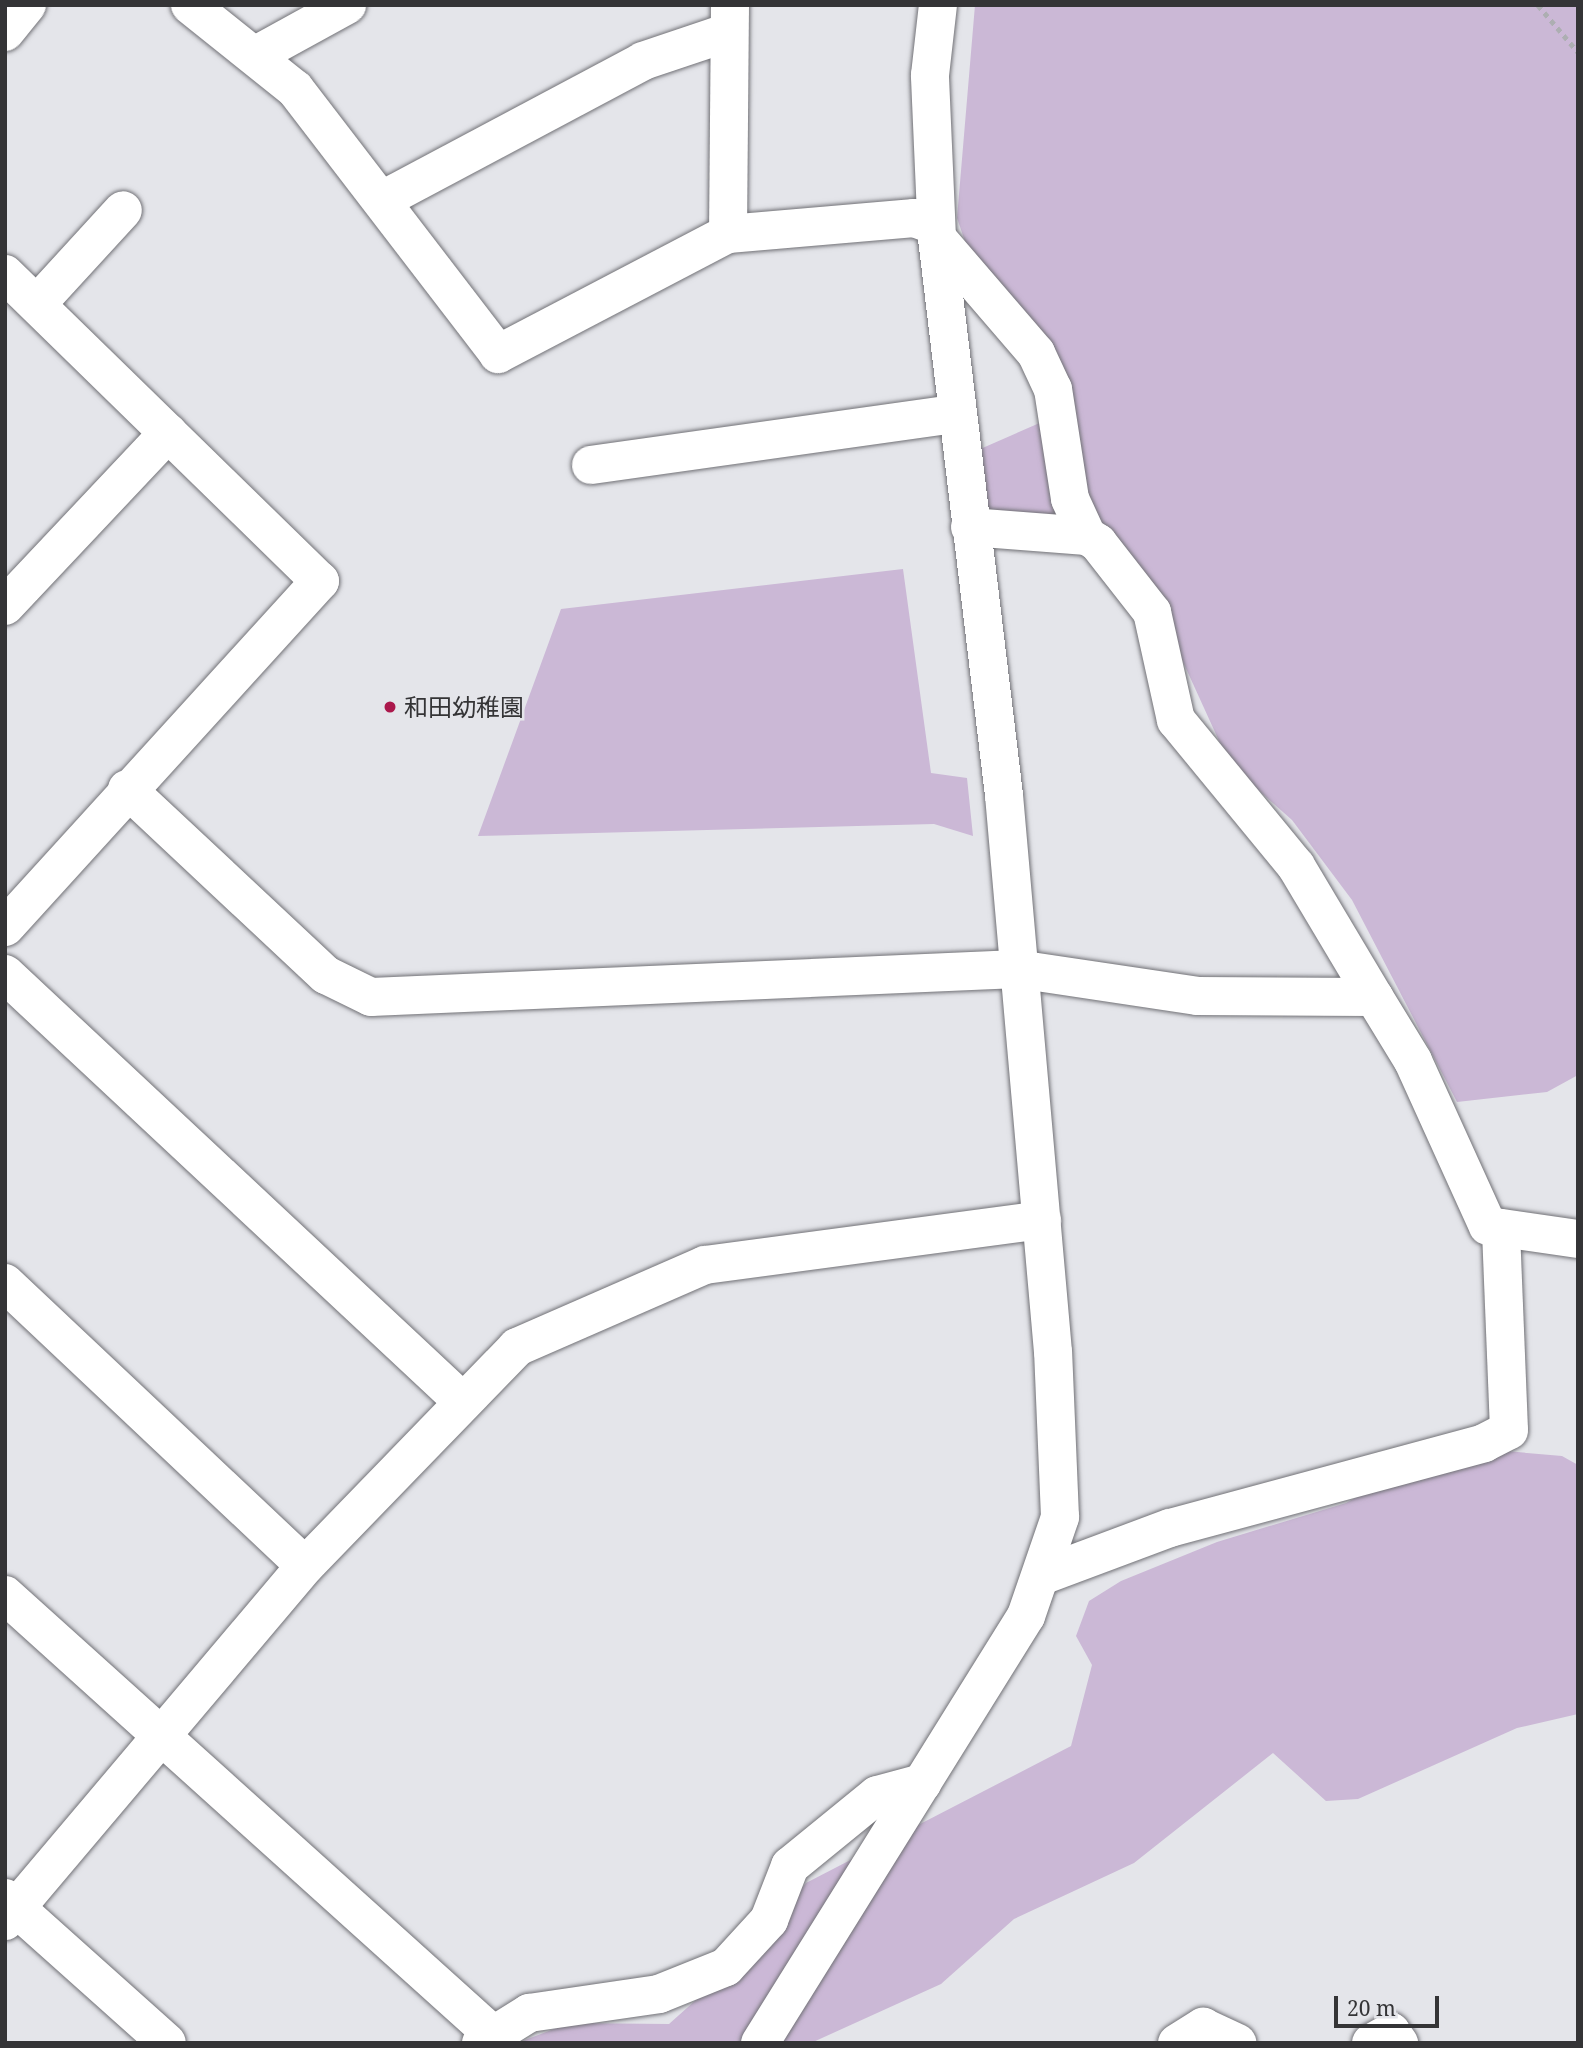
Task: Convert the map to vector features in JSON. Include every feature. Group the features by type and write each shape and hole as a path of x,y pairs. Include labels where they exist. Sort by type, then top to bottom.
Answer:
{"street":[{"path":"5,32 27,5"},
{"path":"190,5 256,55 295,89 384,199 498,354 728,234 914,218 936,232 1036,354 1053,389 1070,499 1087,536 1152,612 1176,720 1296,866 1413,1061 1488,1226 1578,1239"},
{"path":"256,55 347,5"},
{"path":"760,2043 1026,1616 1045,1575 1060,1517 1060,1445 1004,795 955,414 936,232 930,75 938,5"},
{"path":"384,199 643,61 728,19 728,234"},
{"path":"5,927 127,789 320,581 15,285 122,210"},
{"path":"591,465 955,414"},
{"path":"5,606 168,433"},
{"path":"970,527 1087,536"},
{"path":"127,789 326,975 371,997 1017,969 1197,996 1374,997"},
{"path":"5,974 463,1402"},
{"path":"167,2043 9,1909 305,1566 517,1347 705,1265 1042,1220"},
{"path":"1045,1575 1170,1528 1484,1443 1509,1430 1501,1228"},
{"path":"5,1283 305,1566"},
{"path":"5,1595 486,2038 529,2013 659,1994 726,1966 769,1920 790,1866 877,1795 922,1783"},
{"path":"1177,2043 1203,2027 1238,2043"},
{"path":"1371,2043 1391,2032 1399,2043"}],"path":[{"path":"1538,5 1578,52"}],"shaded area":[{"path":"975,5 1578,5 1578,1075 1547,1092 1457,1102 1352,900 1292,820 1230,765 1153,596 1103,534 983,523 978,450 1051,418 983,294 957,218"},
{"path":"903,569 931,773 967,778 973,836 934,824 478,836 561,609"},
{"path":"1449,1446 1562,1456 1578,1465 1578,1714 1517,1728 1358,1799 1326,1801 1273,1753 1134,1863 1014,1919 941,1984 811,2043 517,2043 570,2023 669,2024 744,1957 806,1883 1071,1746 1092,1665 1076,1636 1089,1601 1121,1581 1217,1542 1346,1503"}],"place":[{"name":"和田幼稚園","path":"390,707"}]}
